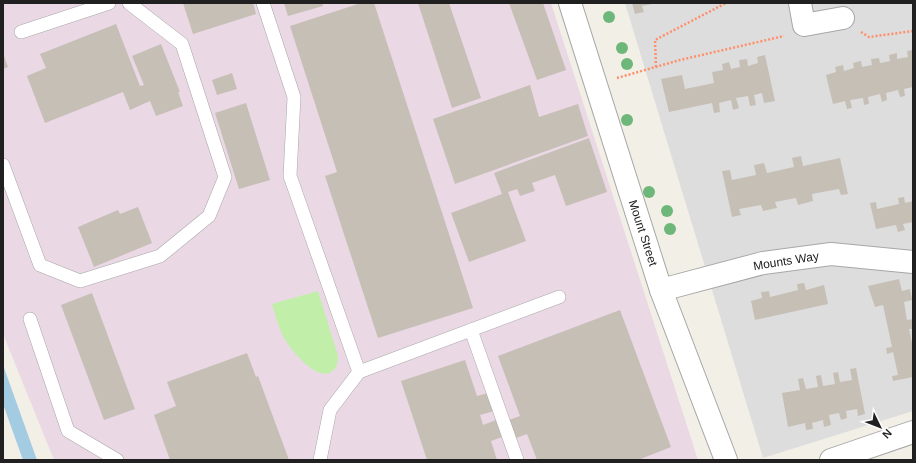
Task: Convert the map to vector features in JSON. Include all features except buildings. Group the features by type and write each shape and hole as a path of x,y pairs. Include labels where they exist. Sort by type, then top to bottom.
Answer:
{"street":[{"name":"Mount Street","path":"570,3 661,290 726,460"},
{"path":"800,3 804,25 843,18"},
{"name":"Mounts Way","path":"661,290 763,263 831,254 913,262"},
{"path":"831,460 913,432"}],"lane":[{"path":"21,32 109,3"},
{"path":"3,165 40,265 80,280 160,256 209,216 225,177 182,44 129,3"},
{"path":"263,3 294,98 290,176 359,372"},
{"path":"320,460 330,410 359,372 560,297"},
{"path":"30,319 68,430 117,460"},
{"path":"471,330 517,460"}],"path":[{"path":"656,67 655,40 726,3"},
{"path":"843,18 869,37 913,31"},
{"path":"595,84 656,67 781,38 804,25"}],"shaded area":[{"path":"3,3 551,3 698,460 54,460 3,334"},
{"path":"625,3 913,3 913,411 763,458"}],"green space":[{"path":"318,291 338,356 335,368 329,373 316,371 309,367 296,355 283,336 272,304"}],"water":[{"path":"3,365 37,460 23,460 3,404"}]}
